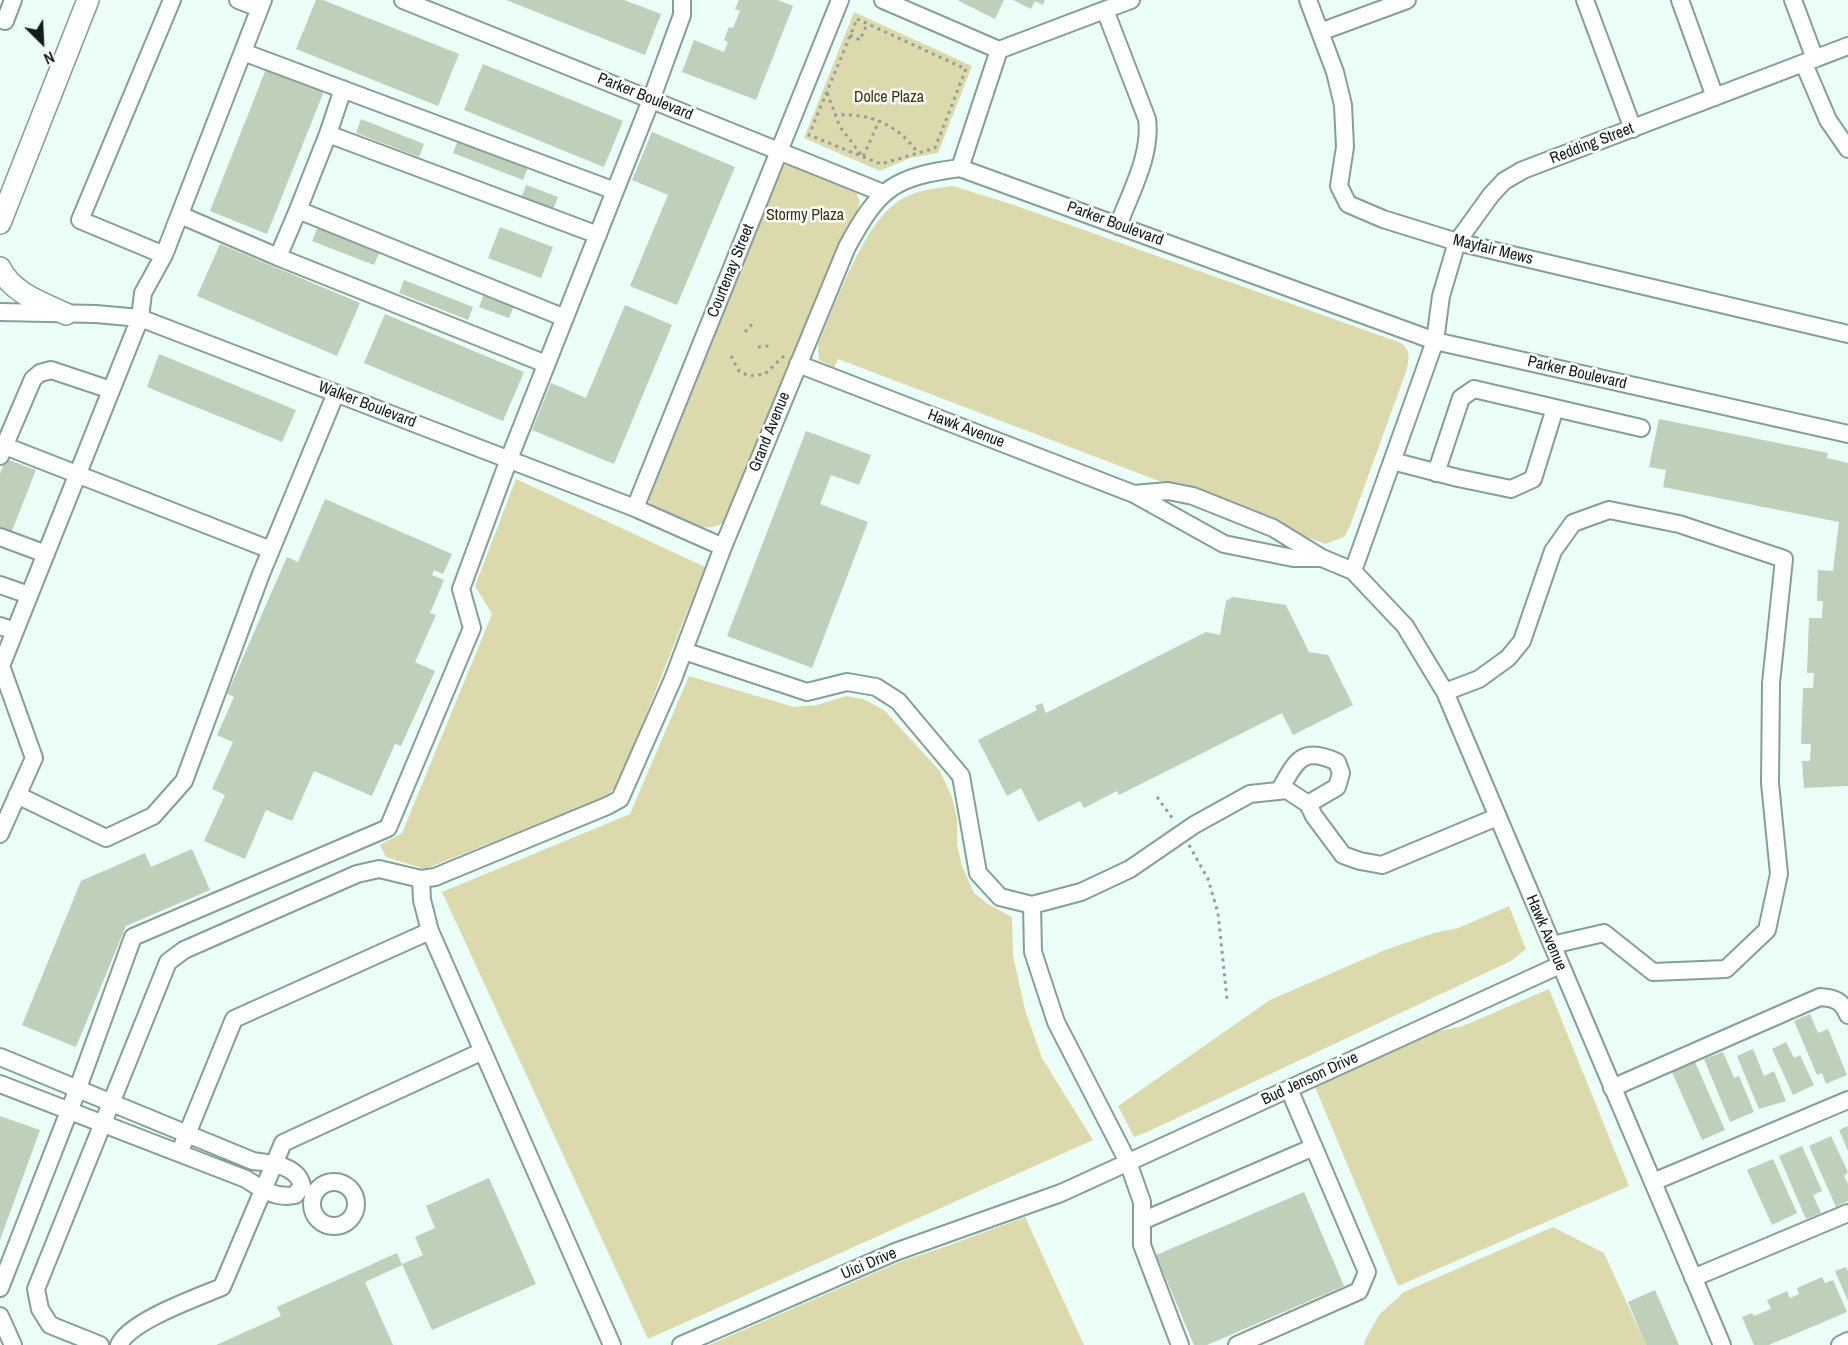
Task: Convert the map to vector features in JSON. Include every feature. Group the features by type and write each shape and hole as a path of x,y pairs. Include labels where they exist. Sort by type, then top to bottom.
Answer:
{"main road":[{"path":"2,212 84,1"},
{"path":"0,268 4,276 26,296 66,314"}],"street":[{"path":"2,24 13,0"},
{"path":"164,255 80,220 172,0"},
{"path":"0,834 34,758 1,666 7,628 29,595 46,554 140,318 144,293 164,255 261,4 238,0"},
{"name":"Parker Boulevard","path":"403,0 883,193 900,182 924,173 960,168 1435,341 1848,434"},
{"name":"Courtenay Street","path":"634,508 840,0"},
{"path":"884,0 999,50 1131,0"},
{"name":"Mayfair Mews","path":"1308,0 1335,72 1343,105 1345,147 1339,186 1348,204 1383,219 1456,242 1848,334"},
{"path":"1320,32 1407,0"},
{"path":"1584,0 1633,129"},
{"path":"1680,0 1715,97"},
{"path":"1793,0 1828,120 1848,149"},
{"path":"0,1288 78,1089 134,937 388,828 472,628 461,589 509,459 651,100 682,15 678,2"},
{"path":"1105,10 1147,119 1148,129 1148,140 1140,168 1118,226"},
{"name":"Redding Street","path":"1353,571 1435,341 1441,296 1456,242 1480,208 1504,181 1523,170 1848,45"},
{"path":"960,168 999,50"},
{"path":"243,51 615,191"},
{"path":"278,257 328,134 343,89"},
{"path":"328,134 598,235"},
{"name":"Grand Avenue","path":"421,879 435,877 620,799 673,679 723,547 847,247 863,216 883,193"},
{"path":"298,210 565,318"},
{"path":"180,215 278,257 546,364"},
{"name":"Walker Boulevard","path":"0,312 140,318 634,508 723,547"},
{"name":"Hawk Avenue","path":"798,364 1134,494 1224,544 1293,558 1322,558"},
{"path":"111,390 51,370 40,373 33,379 2,451 77,474 271,550"},
{"path":"1436,473 1461,398 1474,389 1641,428"},
{"path":"17,795 106,838 153,816 184,781 271,550 336,393"},
{"path":"1392,461 1511,489 1533,479 1555,408"},
{"name":"Hawk Avenue","path":"1134,494 1168,491 1193,496 1273,528 1322,558 1353,571 1405,626 1445,692 1722,1345"},
{"path":"1445,692 1479,679 1508,658 1522,641 1553,551 1573,524 1609,510 1679,524 1784,558 1771,683 1770,783 1779,874 1767,930 1726,969 1653,972 1604,933 1552,945"},
{"path":"0,537 46,554"},
{"path":"0,585 29,595"},
{"path":"684,651 807,692 847,682 876,687 898,702 962,776 978,873 1000,897 1032,905 1081,892 1130,869 1182,833 1250,794 1287,790 1308,804 1314,816 1343,855 1382,865 1497,817"},
{"path":"1279,791 1294,765 1307,755 1321,754 1337,762 1341,773 1337,788 1308,804"},
{"path":"100,1345 50,1325 40,1309 36,1289 168,962 184,950 357,874 379,869 421,879 422,900 430,931 612,1345"},
{"path":"1032,905 1033,952 1056,1022 1128,1162 1142,1202 1142,1245 1180,1345"},
{"path":"180,1153 234,1019 430,931"},
{"name":"Bud Jenson Drive","path":"1061,1193 1560,965"},
{"path":"1612,1088 1820,997 1834,998 1844,1005 1848,1015"},
{"path":"119,1345 123,1337 141,1323 222,1287 283,1143 483,1050"},
{"path":"0,1057 253,1161 274,1164 295,1173 308,1191 287,1197 279,1196 263,1190 246,1179 0,1084"},
{"path":"1237,1345 1359,1291 1367,1272 1289,1089"},
{"path":"1653,1182 1848,1100"},
{"path":"1142,1221 1314,1147"},
{"name":"Uici Drive","path":"681,1345 895,1252 1061,1193"},
{"path":"1693,1278 1848,1213"},
{"path":"0,1316 13,1345"},
{"path":"1840,1345 1848,1341"}],"path":[{"path":"857,19 867,24 966,69 935,148 881,165 809,135 857,19"},
{"path":"850,35 860,40 867,24"},
{"path":"827,91 834,115 846,136 863,157"},
{"path":"834,115 854,114 879,121 901,134 918,153"},
{"path":"863,157 879,121"},
{"path":"745,332 753,323"},
{"path":"758,347 769,346"},
{"path":"731,356 739,370 749,376 765,374 786,355 780,368"},
{"path":"1157,797 1182,833 1208,879 1215,902 1227,999"}],"green space":[{"name":"Dolce Plaza","path":"854,12 972,66 938,153 910,158 880,171 804,138"},
{"name":"Stormy Plaza","path":"791,164 856,192 860,202 857,212 838,243 730,515 723,523 714,527 694,526 655,509 648,497 780,168"},
{"path":"953,186 1014,205 1401,343 1408,354 1407,369 1344,537 1325,544 838,359 834,368 819,360 818,344 852,266 874,227 900,200 926,190"},
{"path":"516,479 705,567 618,785 605,797 425,869 386,857 380,845 402,833 492,614 475,586"},
{"path":"689,676 794,707 817,705 846,696 863,699 884,710 940,771 952,797 957,818 957,844 962,866 974,893 988,904 1012,917 1013,955 1025,1010 1042,1058 1093,1140 648,1339 442,892 630,814"},
{"path":"1509,906 1526,949 1511,961 1134,1137 1118,1106 1270,1000 1385,950 1434,933 1458,928"},
{"path":"1549,989 1629,1186 1398,1286 1315,1087 1422,1035 1463,1026"},
{"path":"1025,1217 1084,1345 709,1345 902,1261"},
{"path":"1553,1227 1604,1253 1646,1345 1364,1345 1379,1315 1404,1292"}],"building":[{"path":"316,0 323,0 459,54 438,106 296,49"},
{"path":"506,0 624,0 661,14 645,55"},
{"path":"739,0 778,0 793,6 756,100 682,72 694,40 724,52 728,42 724,40 729,27 733,28 740,11 735,9"},
{"path":"957,0 1004,0 995,19"},
{"path":"1013,0 1045,0 1043,5 1035,1 1031,9"},
{"path":"483,64 623,121 604,167 464,110"},
{"path":"266,69 324,91 267,234 210,211"},
{"path":"361,119 424,144 419,157 356,133"},
{"path":"652,132 735,167 677,305 630,286 668,195 632,180"},
{"path":"458,140 528,167 523,180 453,153"},
{"path":"526,185 558,197 553,210 521,199"},
{"path":"318,227 380,251 374,265 312,241"},
{"path":"500,227 553,247 541,278 488,258"},
{"path":"220,244 360,303 337,356 197,296"},
{"path":"404,280 473,307 468,320 399,293"},
{"path":"484,294 514,306 509,318 479,307"},
{"path":"625,305 672,325 614,464 532,430 551,383 586,398"},
{"path":"385,314 524,372 503,421 364,363"},
{"path":"159,354 296,410 282,442 147,387"},
{"path":"1659,419 1828,453 1827,458 1848,463 1848,786 1804,788 1802,761 1810,761 1811,744 1801,744 1803,688 1813,688 1814,673 1807,673 1809,618 1822,618 1823,601 1817,601 1818,570 1833,571 1839,522 1663,487 1666,470 1649,467"},
{"path":"806,431 871,455 859,485 831,475 820,504 868,522 812,668 727,636"},
{"path":"6,459 36,470 11,533 0,529 0,473"},
{"path":"325,499 452,554 443,574 434,570 432,575 444,580 430,613 436,615 415,662 435,671 401,746 395,744 372,796 314,771 292,821 266,810 245,859 204,841 225,795 212,789 233,742 217,735 234,697 227,694 287,557 298,562"},
{"path":"1233,597 1286,605 1309,652 1328,655 1353,705 1293,735 1282,713 1119,795 1117,791 1084,808 1080,801 1038,822 1021,788 1007,796 978,740 1037,710 1035,706 1042,703 1046,713 1206,632 1220,635 1226,601"},
{"path":"192,849 210,890 126,926 76,1047 22,1025 81,881 145,853 151,867"},
{"path":"1810,1014 1818,1033 1828,1029 1847,1075 1826,1084 1822,1073 1817,1075 1794,1021"},
{"path":"1786,1042 1794,1058 1800,1055 1814,1085 1793,1095 1772,1049"},
{"path":"1753,1049 1764,1076 1774,1071 1786,1101 1759,1109 1737,1056"},
{"path":"1723,1052 1734,1078 1739,1076 1754,1112 1730,1122 1704,1059"},
{"path":"1695,1062 1725,1130 1702,1140 1672,1072"},
{"path":"0,1116 40,1130 0,1240"},
{"path":"1848,1126 1848,1151 1839,1130"},
{"path":"1831,1136 1848,1172 1844,1176 1848,1184 1848,1201 1836,1207 1809,1146"},
{"path":"1802,1146 1822,1191 1813,1195 1821,1213 1806,1219 1779,1156"},
{"path":"1773,1159 1797,1213 1772,1225 1747,1170"},
{"path":"489,1178 536,1284 432,1330 402,1264 423,1255 415,1237 435,1228 426,1206"},
{"path":"1304,1192 1344,1286 1207,1345 1194,1345 1156,1255"},
{"path":"397,1253 402,1265 365,1282 393,1345 216,1345 281,1316 277,1307"},
{"path":"1846,1267 1848,1271 1848,1301 1835,1271"},
{"path":"1822,1277 1825,1283 1833,1280 1847,1312 1769,1345 1754,1345 1742,1317 1752,1313 1754,1316 1771,1309 1767,1300 1787,1291 1790,1298 1799,1294 1797,1288"},
{"path":"1655,1290 1679,1345 1646,1345 1628,1302"}]}
